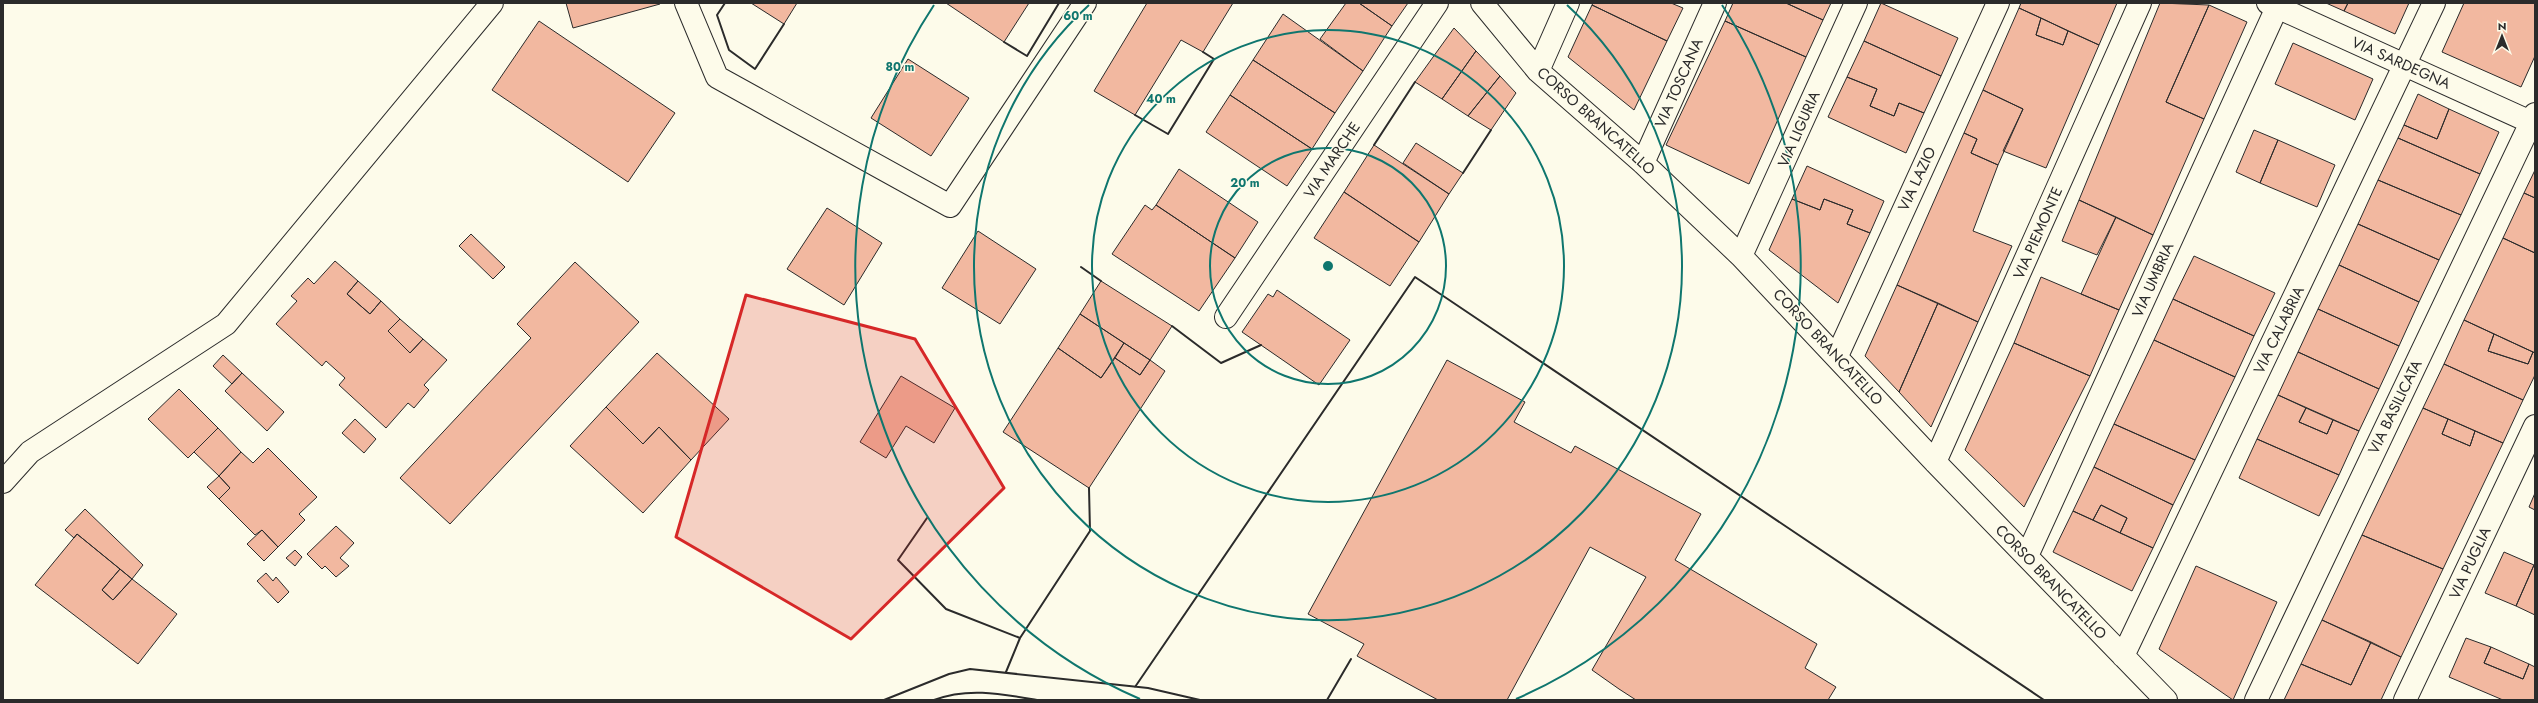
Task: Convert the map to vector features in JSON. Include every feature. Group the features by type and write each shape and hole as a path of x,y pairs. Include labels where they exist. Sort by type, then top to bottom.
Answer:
{"street":[{"path":"3,482 30,452 226,324 492,3"},
{"path":"686,3 717,77 950,206 1085,3"},
{"name":"VIA MARCHE","path":"1226,317 1437,3"},
{"name":"CORSO BRANCATELLO","path":"1482,3 1538,72 1643,163 1741,256 1837,356 1935,462 2166,700"},
{"path":"1538,72 1568,3"},
{"name":"VIA TOSCANA","path":"1643,163 1715,3"},
{"name":"VIA LIGURIA","path":"1741,256 1856,3"},
{"name":"VIA LAZIO","path":"1837,356 1998,3"},
{"name":"VIA PIEMONTE","path":"1935,462 2140,3"},
{"name":"VIA CALABRIA","path":"2123,656 2406,65 2434,3"},
{"name":"VIA SARDEGNA","path":"2275,4 2406,65 2534,120"},
{"name":"VIA UMBRIA","path":"2027,556 2275,4"},
{"name":"VIA BASILICATA","path":"2256,700 2534,120"},
{"name":"VIA PUGLIA","path":"2405,700 2535,426"}],"highlighted area":[{"path":"746,295 915,339 1004,488 851,639 676,537"}],"building":[{"path":"566,3 660,3 660,4 573,28"},
{"path":"751,3 797,3 784,24"},
{"path":"946,3 1029,3 1004,42"},
{"path":"1147,3 1233,3 1203,52 1181,40 1135,115 1094,91"},
{"path":"1346,3 1359,3 1392,26 1363,71 1320,39"},
{"path":"1359,3 1408,3 1392,26"},
{"path":"1593,3 1671,3 1683,8 1667,41 1592,5"},
{"path":"1733,3 1786,3 1823,20 1806,57 1725,21"},
{"path":"1786,3 1831,3 1823,20"},
{"path":"1881,3 1958,38 1941,76 1864,41"},
{"path":"2021,3 2117,3 2099,45 2019,8"},
{"path":"2160,3 2209,5 2166,102 2204,119 2153,235 2079,200"},
{"path":"2326,3 2348,3 2344,11"},
{"path":"2348,3 2409,3 2395,34 2344,11"},
{"path":"2464,3 2535,3 2535,56 2521,87 2442,52"},
{"path":"1592,5 1667,41 1634,110 1568,57"},
{"path":"2209,5 2247,22 2204,119 2166,102"},
{"path":"2019,8 2041,18 2036,35 2063,45 2068,31 2099,45 2046,168 2003,151 2023,109 1983,90"},
{"path":"1283,14 1363,71 1335,113 1253,60"},
{"path":"2041,18 2068,31 2063,45 2036,35"},
{"path":"539,21 675,113 628,182 492,90"},
{"path":"1725,21 1806,57 1749,184 1666,145"},
{"path":"1454,28 1476,51 1442,99 1415,82"},
{"path":"1864,41 1941,76 1924,113 1899,103 1894,116 1870,106 1877,89 1847,77"},
{"path":"2293,43 2373,79 2355,120 2275,84"},
{"path":"1476,51 1500,76 1468,116 1442,99"},
{"path":"908,59 969,98 931,156 871,118"},
{"path":"1253,60 1335,113 1312,149 1230,95"},
{"path":"1500,76 1516,93 1491,130 1468,116"},
{"path":"1847,77 1877,89 1870,106 1894,116 1899,103 1924,113 1906,153 1828,117"},
{"path":"1983,90 2023,109 1998,165 1971,153 1977,139 1964,133"},
{"path":"2418,94 2449,109 2437,139 2404,125"},
{"path":"1230,95 1312,149 1287,186 1206,132"},
{"path":"2449,109 2499,132 2480,174 2398,138 2404,125 2437,139"},
{"path":"2254,130 2278,140 2260,183 2236,172"},
{"path":"1964,133 1977,139 1971,153 1998,165 1973,231 2012,246 1978,322 1897,285"},
{"path":"2398,138 2480,174 2461,215 2378,180"},
{"path":"2278,140 2335,165 2317,207 2260,183"},
{"path":"1416,143 1463,173 1449,194 1403,163"},
{"path":"1374,145 1449,194 1419,242 1344,192"},
{"path":"1807,166 1884,201 1870,233 1847,224 1853,210 1824,199 1820,210 1792,199"},
{"path":"1179,169 1258,222 1235,258 1156,205"},
{"path":"2535,170 2535,198 2524,193"},
{"path":"2378,180 2461,215 2439,260 2358,224"},
{"path":"1344,192 1419,242 1390,286 1314,238"},
{"path":"2524,193 2535,198 2535,253 2503,238"},
{"path":"1792,199 1820,210 1824,199 1853,210 1847,224 1870,233 1838,303 1769,250"},
{"path":"2079,200 2116,217 2097,255 2062,241"},
{"path":"1145,205 1152,210 1156,205 1235,258 1199,311 1112,254"},
{"path":"827,208 882,243 844,305 787,269"},
{"path":"2116,217 2153,235 2119,310 2081,294"},
{"path":"2358,224 2439,260 2419,302 2339,265"},
{"path":"978,231 1036,269 1000,324 942,288"},
{"path":"471,234 505,267 493,279 459,246"},
{"path":"2503,238 2535,253 2535,353 2464,320"},
{"path":"2194,256 2275,293 2254,336 2173,299"},
{"path":"335,261 358,281 347,294 370,314 381,301 400,319 388,331 410,353 423,339 447,360 424,385 429,390 414,408 408,403 386,428 339,385 345,378 326,361 322,366 276,324 297,301 291,296 308,278 314,284"},
{"path":"575,262 639,322 450,524 400,478 531,338 517,324"},
{"path":"2339,265 2419,302 2399,346 2318,309"},
{"path":"2041,277 2119,310 2090,376 2014,343"},
{"path":"358,281 381,301 370,314 347,294"},
{"path":"1101,281 1172,326 1150,360 1080,314"},
{"path":"1897,285 1938,303 1899,392 1865,356"},
{"path":"1277,290 1350,340 1319,385 1242,332 1268,294 1273,297"},
{"path":"2173,299 2254,336 2235,377 2154,340"},
{"path":"1938,303 1978,322 1931,427 1899,392"},
{"path":"2318,309 2399,346 2379,389 2298,352"},
{"path":"1080,314 1124,343 1101,378 1058,348"},
{"path":"400,319 423,339 410,353 388,331"},
{"path":"2464,320 2494,334 2488,351 2528,364 2533,352 2535,353 2535,375 2523,400 2444,364"},
{"path":"2494,334 2533,352 2528,364 2488,351"},
{"path":"2154,340 2235,377 2195,460 2114,424"},
{"path":"1124,343 1150,360 1140,375 1115,358"},
{"path":"2014,343 2090,376 2024,507 1965,450"},
{"path":"1058,348 1101,378 1115,358 1140,375 1150,360 1165,371 1089,488 1003,432"},
{"path":"2298,352 2379,389 2359,431 2278,395"},
{"path":"657,353 729,419 691,460 659,427 643,444 606,407"},
{"path":"223,355 242,373 232,384 213,366"},
{"path":"1447,360 1525,402 1514,422 1571,453 1575,446 1701,514 1675,560 1817,644 1805,668 1836,687 1828,700 1636,700 1592,670 1646,577 1590,547 1507,700 1438,700 1357,656 1364,644 1308,614"},
{"path":"2444,364 2523,400 2503,443 2423,408"},
{"path":"242,373 284,412 267,431 225,391"},
{"path":"901,376 955,408 934,443 906,426 886,458 860,442"},
{"path":"179,389 218,428 188,458 148,419"},
{"path":"2278,395 2306,408 2299,422 2327,434 2333,420 2359,431 2339,475 2257,439"},
{"path":"606,407 643,444 659,427 691,460 643,513 570,446"},
{"path":"2306,408 2333,420 2327,434 2299,422"},
{"path":"2423,408 2448,419 2442,434 2470,446 2475,431 2503,443 2443,569 2362,535"},
{"path":"355,419 376,439 364,453 342,433"},
{"path":"2448,419 2475,431 2470,446 2442,434"},
{"path":"2114,424 2195,460 2173,505 2094,467"},
{"path":"218,428 241,452 219,476 194,452"},
{"path":"2257,439 2339,475 2319,516 2239,478"},
{"path":"268,448 317,497 299,514 305,520 278,547 262,530 255,535 219,499 230,488 219,476 241,452 253,463"},
{"path":"2094,467 2173,505 2153,548 2120,533 2127,518 2101,505 2093,520 2073,511"},
{"path":"219,476 230,488 219,499 207,487"},
{"path":"2535,493 2535,510 2529,507"},
{"path":"2101,505 2127,518 2120,533 2093,520"},
{"path":"85,509 143,565 132,579 77,534 74,538 65,530"},
{"path":"2073,511 2153,548 2132,591 2053,552"},
{"path":"336,526 354,543 340,558 349,566 336,577 325,566 322,569 307,554"},
{"path":"262,530 278,547 264,561 247,544"},
{"path":"77,534 120,569 102,590 113,600 132,579 177,614 138,664 35,585"},
{"path":"2362,535 2443,569 2401,657 2322,620"},
{"path":"295,550 302,557 295,566 286,558"},
{"path":"2504,552 2534,565 2516,606 2485,593"},
{"path":"2534,565 2535,566 2535,615 2516,606"},
{"path":"2196,566 2277,602 2233,700 2159,649"},
{"path":"120,569 132,579 113,600 102,590"},
{"path":"266,573 273,581 276,577 289,592 278,603 257,581"},
{"path":"2322,620 2371,642 2351,685 2301,664"},
{"path":"2466,638 2491,647 2484,663 2523,679 2529,664 2535,667 2535,700 2503,700 2449,677"},
{"path":"2371,642 2401,657 2381,700 2284,700 2301,664 2351,685"},
{"path":"2491,647 2529,664 2523,679 2484,663"}],"wall":[{"path":"725,3 717,15 729,50 755,69 784,24"},
{"path":"1004,42 1027,56 1059,3"},
{"path":"1135,115 1168,134 1214,59 1203,52"},
{"path":"1374,145 1415,82"},
{"path":"1463,173 1491,130"},
{"path":"1081,267 1101,281"},
{"path":"1135,687 1415,277 2044,700"},
{"path":"1172,326 1221,363 1261,345"},
{"path":"1020,638 1090,531 1089,488"},
{"path":"927,518 898,560 946,609 1020,638 1006,672"},
{"path":"1327,700 1351,659"},
{"path":"884,700 949,674 970,669 1148,688 1200,700"},
{"path":"934,700 947,696 972,693 998,694 1037,700"}]}
